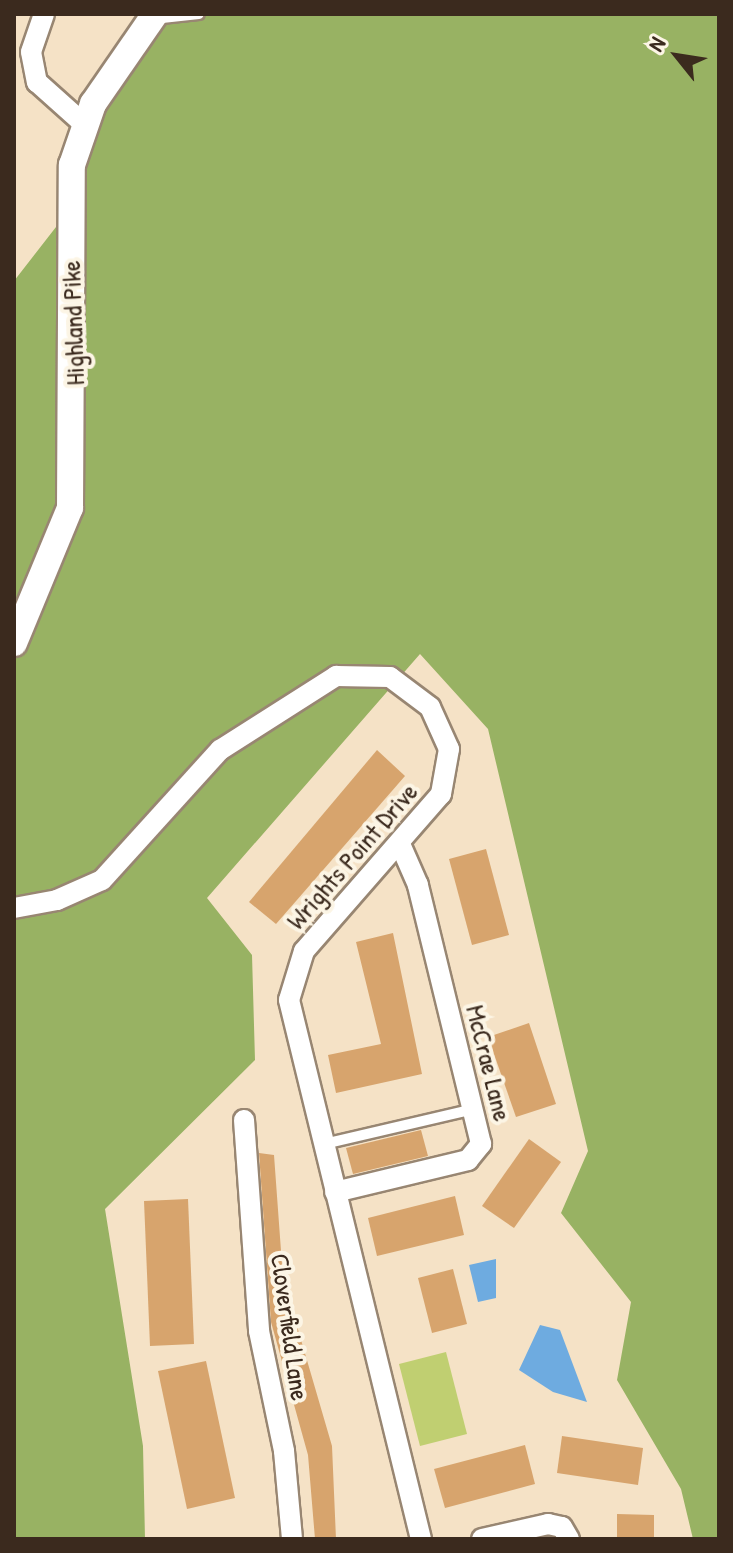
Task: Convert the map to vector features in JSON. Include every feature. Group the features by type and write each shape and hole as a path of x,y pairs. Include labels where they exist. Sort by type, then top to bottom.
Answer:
{"street":[{"path":"44,14 31,52 37,82 84,124"},
{"name":"Highland Pike","path":"14,643 70,508 69,220 84,124 153,17"},
{"name":"Wrights Point Drive","path":"14,908 57,900 102,880 220,750 347,673 390,677 412,689 430,707 449,749 441,794 295,967 291,1016 421,1539"},
{"name":"McCrae Lane","path":"335,1192 468,1160 481,1144 418,885 400,844"},
{"name":"Cloverfield Lane","path":"244,1120 259,1331 284,1451 292,1539"},
{"path":"482,1539 532,1526 567,1534"}],"lane":[{"path":"153,17 199,14"},
{"path":"323,1144 474,1109"}],"green space":[{"path":"155,14 719,14 719,1539 693,1539 681,1489 617,1380 631,1302 561,1213 588,1151 488,729 420,654 207,898 252,955 255,1060 105,1209 143,1446 145,1539 14,1539 14,281 70,209 72,165"},
{"path":"446,1352 467,1434 420,1446 399,1364"}],"water":[{"path":"496,1259 496,1298 478,1302 469,1265"},
{"path":"540,1325 560,1330 587,1402 553,1392 519,1370"}],"building":[{"path":"377,750 405,776 276,924 249,902"},
{"path":"486,849 509,935 472,945 449,859"},
{"path":"393,933 422,1074 336,1093 328,1055 381,1044 356,942"},
{"path":"529,1023 556,1104 516,1117 488,1037"},
{"path":"421,1130 428,1156 353,1174 346,1148"},
{"path":"529,1139 561,1162 514,1228 482,1206"},
{"path":"259,1153 274,1155 283,1278 332,1446 336,1539 315,1539 308,1455 271,1322"},
{"path":"455,1196 464,1235 377,1256 368,1218"},
{"path":"188,1199 194,1344 150,1346 144,1201"},
{"path":"453,1269 467,1324 432,1333 418,1278"},
{"path":"206,1361 235,1498 187,1509 158,1371"},
{"path":"562,1436 643,1448 638,1485 557,1473"},
{"path":"525,1445 535,1484 445,1508 434,1469"},
{"path":"617,1514 654,1515 654,1539 617,1539"}]}
